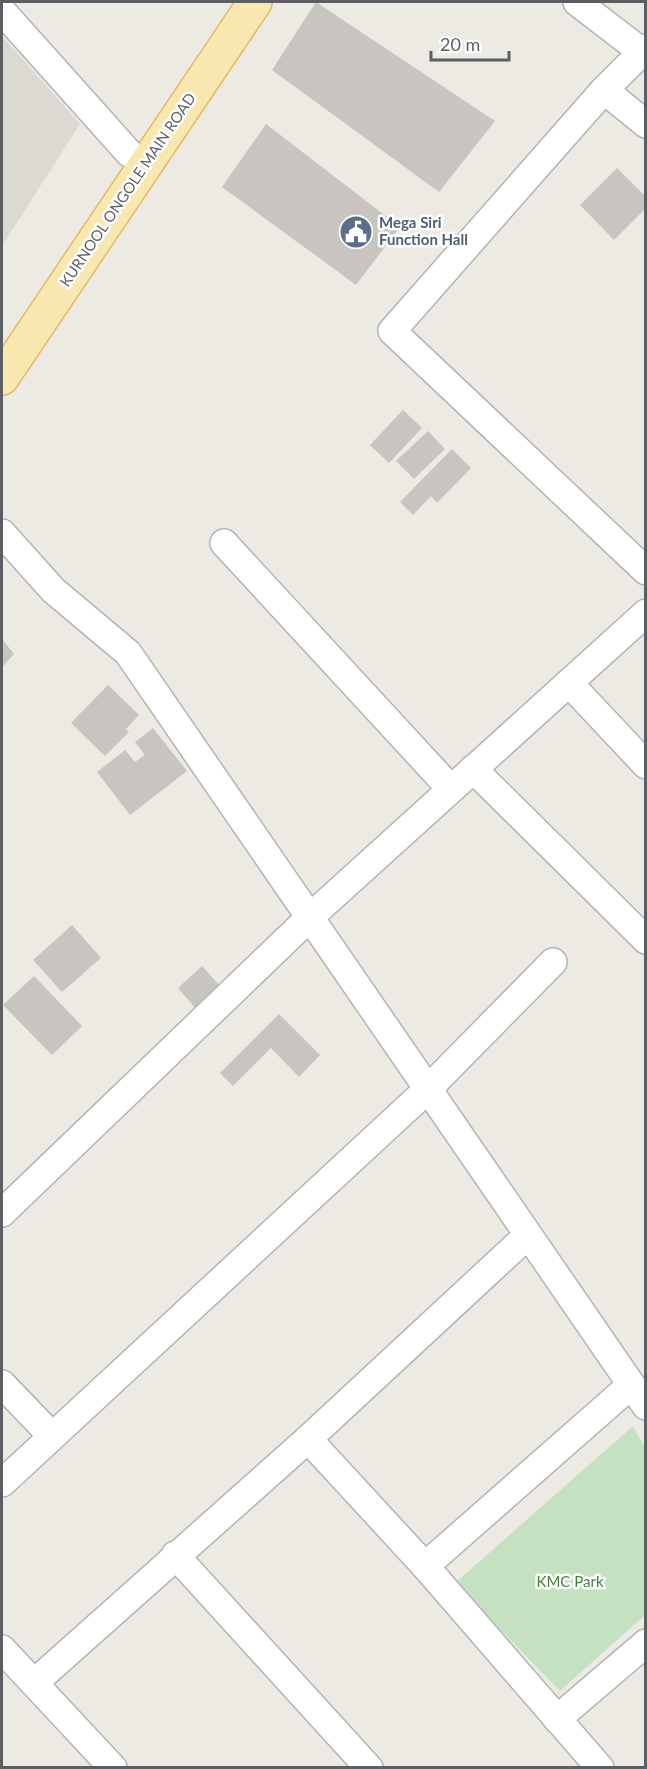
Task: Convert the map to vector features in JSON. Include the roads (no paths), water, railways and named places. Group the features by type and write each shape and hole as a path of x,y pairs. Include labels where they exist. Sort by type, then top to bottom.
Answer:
{"main road":[{"name":"KURNOOL ONGOLE MAIN ROAD","path":"2,344 228,2"},
{"name":"KURNOOL ONGOLE MAIN ROAD","path":"2,378 255,2"}],"street":[{"path":"577,2 644,50 604,90 392,331 645,571"},
{"path":"2,11 129,153"},
{"path":"604,90 645,124"},
{"path":"2,533 53,590 128,653 638,1395 424,1566"},
{"path":"224,543 451,789"},
{"path":"2,1213 309,918 645,614"},
{"path":"569,683 645,765"},
{"path":"473,769 645,940"},
{"path":"2,1483 428,1089 553,962"},
{"path":"34,1683 308,1439 528,1234"},
{"path":"2,1384 52,1436"},
{"path":"308,1439 424,1566 600,1767"},
{"path":"175,1556 369,1767"},
{"path":"557,1719 645,1643"},
{"path":"2,1649 113,1767"}],"place":[{"name":"Mega Siri Function Hall","path":"356,232"}],"park label":[{"name":"KMC Park","path":"570,1582"}]}
